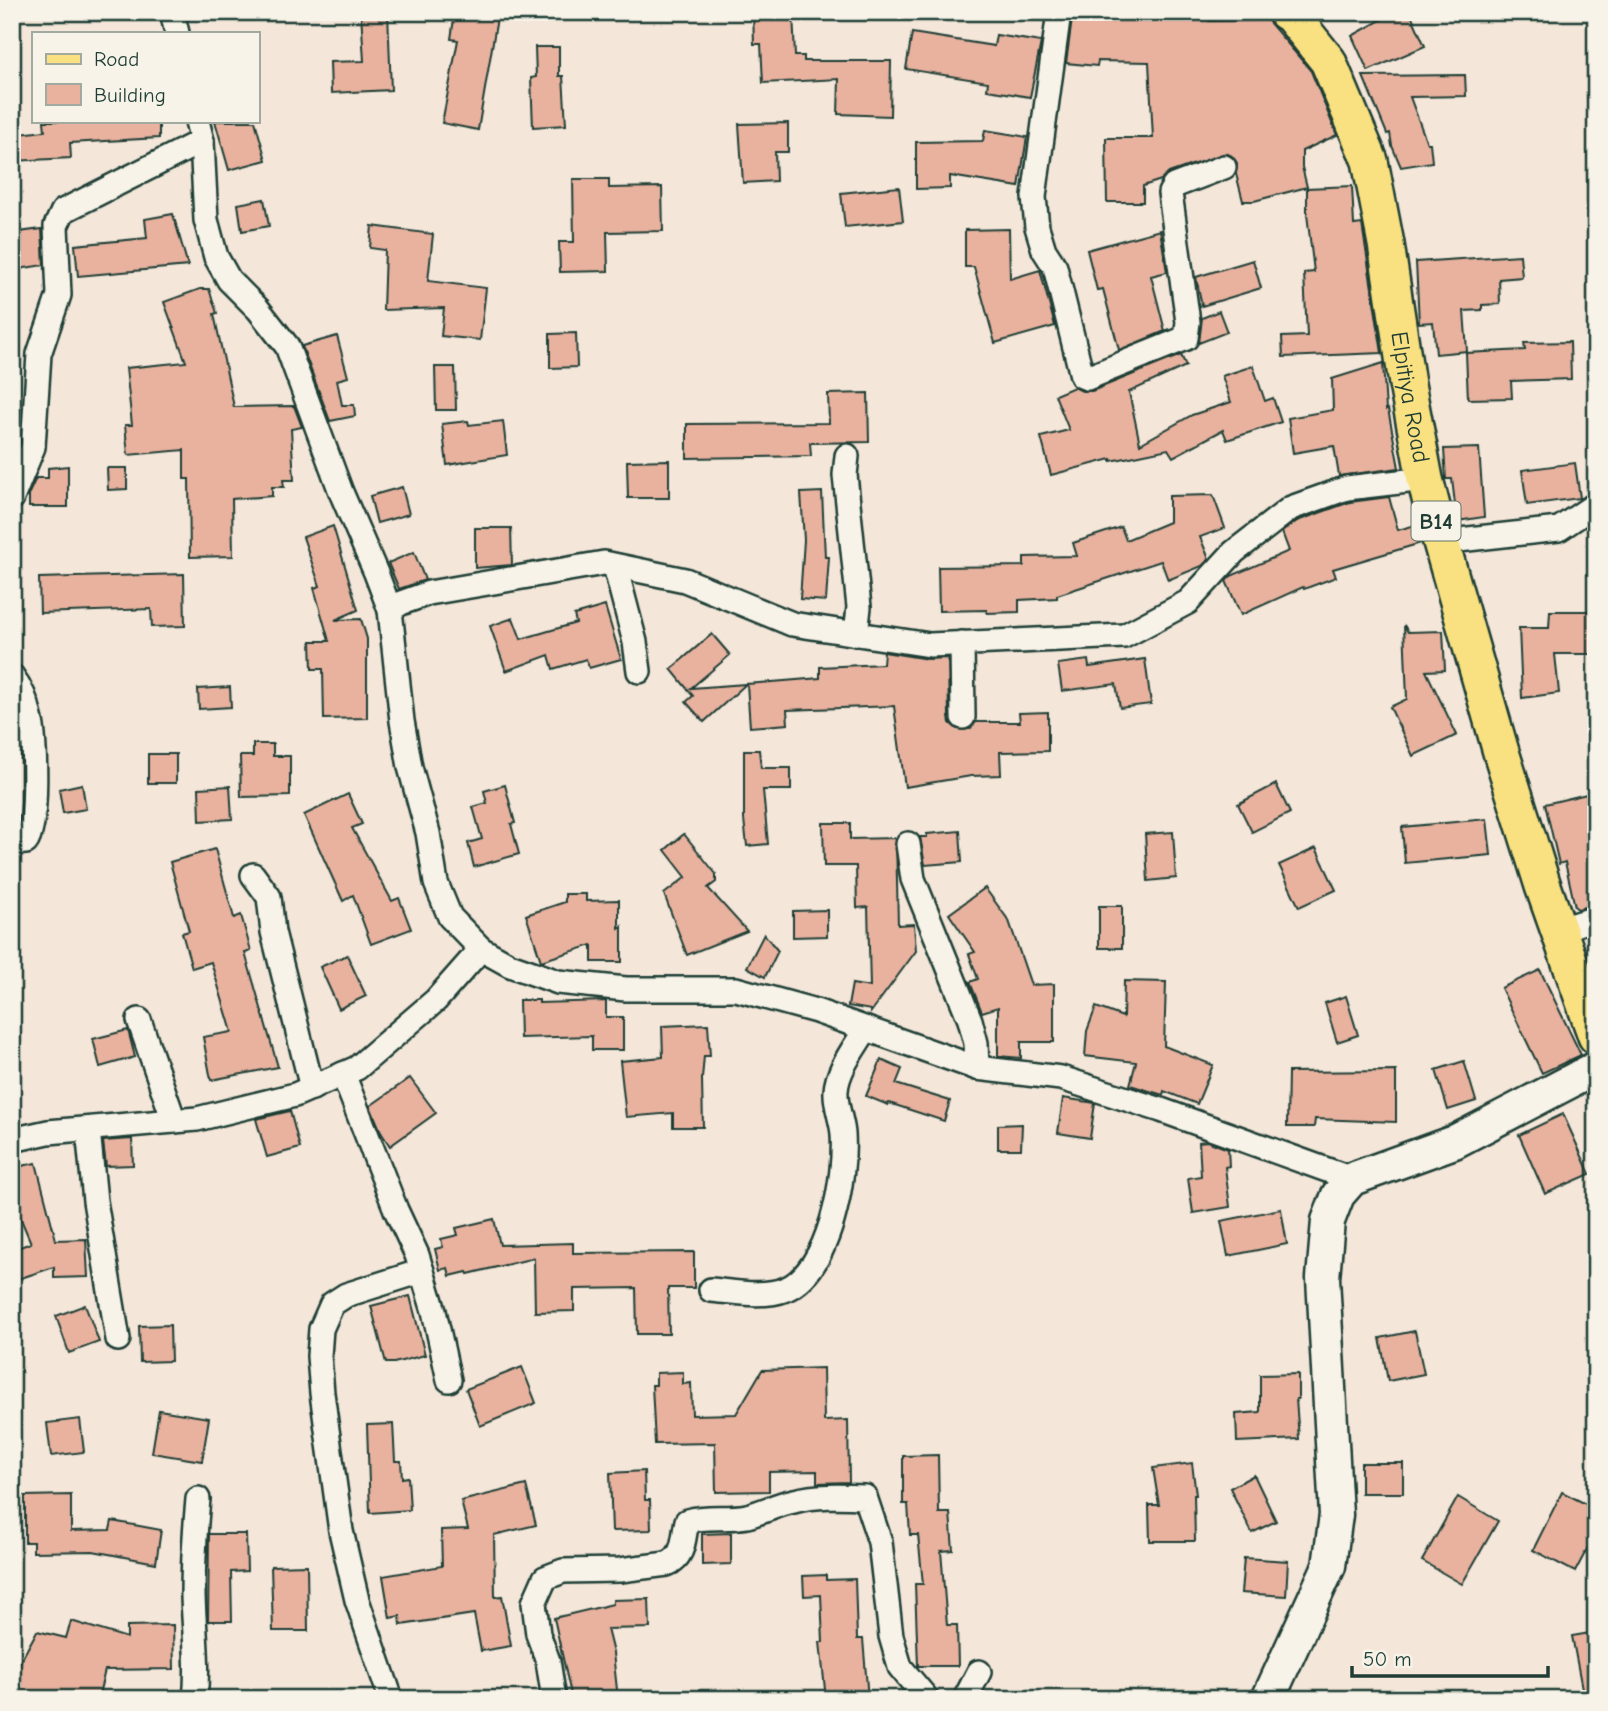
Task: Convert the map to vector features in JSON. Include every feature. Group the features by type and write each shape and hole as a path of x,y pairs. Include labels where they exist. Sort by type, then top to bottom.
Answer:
{"main road":[{"name":"Elpitiya Road","path":"1286,12 1328,61 1370,161 1386,244 1407,384 1425,479 1441,542 1501,752 1596,1036"}],"street":[{"path":"172,12 177,32"},
{"path":"1059,12 1034,197 1037,227 1044,250 1055,267 1082,376 1087,378 1186,338 1188,322 1170,192 1174,186 1224,167"},
{"path":"12,498 33,447 39,354 59,295 56,226 63,211 199,131 206,220 216,257 229,281 258,309 287,346 341,492 390,610 410,767 428,833 436,883 450,917 481,949 510,965 558,982 626,989 736,989 816,1011 977,1068 1060,1077 1161,1110 1352,1179"},
{"path":"847,456 845,475 859,607 856,634"},
{"path":"390,610 429,593 604,563 685,580 792,624 930,645 1124,636 1188,602 1234,552 1291,509 1347,488 1425,479"},
{"path":"1441,542 1559,529 1596,504"},
{"path":"615,566 635,642 639,671"},
{"path":"962,643 963,717"},
{"path":"12,676 19,686 31,718 34,788 30,837 26,842 12,844"},
{"path":"908,845 913,880 970,1020 976,1043 977,1068"},
{"path":"253,874 269,897 273,932 312,1088"},
{"path":"1559,930 1596,918"},
{"path":"12,1140 48,1132 197,1119 295,1095 357,1068 436,1000 481,949"},
{"path":"139,1020 174,1121"},
{"path":"711,1290 771,1293 785,1289 800,1280 818,1255 833,1214 841,1175 843,1133 836,1092 839,1078 866,1028"},
{"path":"1268,1699 1329,1566 1336,1515 1323,1278 1328,1221 1338,1195 1352,1179 1454,1142 1596,1068"},
{"path":"343,1074 422,1271 449,1380"},
{"path":"88,1129 95,1201 118,1339"},
{"path":"391,1699 357,1600 341,1531 319,1356 321,1329 332,1304 345,1295 422,1271"},
{"path":"554,1699 548,1661 538,1634 534,1603 545,1578 563,1571 620,1570 667,1564 674,1561 682,1550 687,1521 696,1518 725,1519 748,1516 796,1500 846,1496 865,1497 880,1542 891,1636 900,1667 927,1699"},
{"path":"195,1699 198,1676 193,1598 198,1499"},
{"path":"965,1699 979,1672"}],"building":[{"path":"361,12 388,12 391,90 331,93 330,62 364,61"},
{"path":"455,12 497,18 478,130 442,123 458,40 451,39"},
{"path":"753,12 793,12 795,56 804,56 804,61 891,61 890,116 838,114 839,79 763,83 761,44 754,44"},
{"path":"1073,12 1210,12 1209,21 1264,20 1267,17 1311,71 1337,135 1302,151 1302,167 1307,187 1254,201 1243,201 1236,174 1237,163 1226,153 1169,173 1161,180 1143,186 1143,202 1107,202 1106,138 1153,138 1149,62 1098,61 1097,66 1066,63"},
{"path":"1376,12 1410,12 1425,46 1368,71 1352,36 1381,20"},
{"path":"912,33 994,46 996,35 1041,42 1030,97 987,90 988,82 906,69"},
{"path":"535,47 559,47 559,76 563,76 566,125 533,127 531,78 536,77"},
{"path":"1465,75 1466,96 1410,97 1427,143 1430,143 1432,162 1401,167 1390,133 1387,134 1363,76"},
{"path":"44,122 159,122 159,138 70,143 71,158 12,161 12,135 45,131"},
{"path":"215,122 255,122 266,160 229,170"},
{"path":"788,123 788,152 775,152 776,181 743,183 739,124"},
{"path":"985,130 1027,137 1019,187 950,176 950,188 916,189 916,142 983,141"},
{"path":"573,179 609,179 609,188 662,187 663,231 607,232 608,271 560,272 559,242 574,242"},
{"path":"1352,186 1354,225 1362,224 1382,353 1283,357 1282,337 1307,336 1304,273 1314,272 1307,214 1307,188"},
{"path":"899,187 903,221 845,227 841,193"},
{"path":"264,199 269,226 242,231 238,204"},
{"path":"173,214 188,266 78,276 75,245 147,238 145,219"},
{"path":"372,226 433,234 428,281 486,288 480,340 441,336 444,308 383,310 385,250 370,248"},
{"path":"42,229 44,265 12,270 12,233"},
{"path":"1009,229 1010,279 1040,270 1055,326 995,343 974,267 965,267 965,230"},
{"path":"1160,230 1167,272 1151,276 1165,331 1170,329 1119,350 1103,289 1097,290 1087,250"},
{"path":"1520,255 1522,277 1499,279 1500,304 1482,305 1482,310 1464,311 1467,351 1436,354 1433,322 1419,323 1416,262"},
{"path":"1253,260 1261,288 1202,306 1196,277"},
{"path":"200,289 209,289 217,313 214,314 234,407 294,406 302,427 291,429 294,480 283,480 284,487 272,487 272,496 232,499 233,556 190,557 189,479 184,479 184,450 128,455 125,425 132,425 126,368 186,362 164,302"},
{"path":"1219,311 1227,332 1199,343 1202,318"},
{"path":"576,333 577,367 550,368 550,334"},
{"path":"337,336 348,377 337,380 342,405 354,405 355,416 330,421 302,346"},
{"path":"1570,342 1571,379 1511,381 1512,398 1468,399 1466,353 1525,350 1524,343"},
{"path":"1181,355 1186,366 1129,392 1140,444 1192,415 1231,402 1222,376 1253,366 1265,401 1273,398 1281,422 1227,440 1223,430 1173,457 1168,449 1111,459 1051,475 1041,437 1069,430 1055,395 1074,387 1082,391 1092,391"},
{"path":"1383,363 1386,410 1388,409 1399,468 1339,476 1334,446 1293,453 1288,418 1333,410 1332,379"},
{"path":"435,367 455,367 456,410 436,410"},
{"path":"868,393 869,442 810,443 811,456 687,458 687,424 829,423 828,394"},
{"path":"468,421 469,425 503,421 507,455 447,465 442,424"},
{"path":"1479,448 1484,517 1457,521 1452,479 1446,479 1444,449"},
{"path":"669,460 669,498 628,498 627,461"},
{"path":"1575,463 1580,498 1527,505 1522,470"},
{"path":"68,466 68,507 29,507 29,493 36,478 48,478 48,468"},
{"path":"107,468 127,468 127,489 108,490"},
{"path":"402,487 409,514 377,523 370,496"},
{"path":"822,492 825,557 829,557 826,601 800,599 804,540 801,493"},
{"path":"1213,495 1225,528 1200,537 1209,559 1202,566 1168,580 1161,561 1057,595 1057,598 1019,600 1019,612 939,611 938,567 1024,566 1024,557 1077,556 1073,543 1121,527 1126,540 1169,522 1169,496"},
{"path":"1389,497 1398,530 1416,525 1421,543 1333,569 1336,577 1304,589 1303,587 1241,615 1226,581 1231,576 1289,551 1282,532 1297,521 1350,502"},
{"path":"333,526 358,610 335,620 361,619 367,639 367,718 324,719 323,669 312,669 311,641 329,641 314,588 320,586 303,537"},
{"path":"475,528 511,528 512,565 475,568"},
{"path":"414,552 425,580 399,589 388,563"},
{"path":"184,574 185,626 152,627 151,609 40,613 39,578"},
{"path":"605,606 621,659 589,668 586,659 553,669 549,655 506,671 490,626 513,618 521,639 576,623 574,615"},
{"path":"1550,611 1596,611 1596,654 1555,654 1559,693 1522,698 1519,628 1549,628"},
{"path":"1404,625 1408,632 1443,631 1445,670 1426,671 1457,735 1413,756 1390,707 1407,699"},
{"path":"712,634 730,655 691,688 746,684 704,722 686,702 693,696 671,669"},
{"path":"884,652 928,659 948,658 949,717 950,723 957,729 970,729 976,722 1020,722 1019,713 1048,712 1048,751 1000,752 1001,775 971,776 905,787 894,706 787,710 788,724 750,727 747,684 820,678 820,667 883,664"},
{"path":"1145,659 1151,704 1120,708 1116,684 1062,691 1058,664 1088,660 1089,667"},
{"path":"230,687 231,707 199,709 198,689"},
{"path":"253,744 273,744 273,756 290,756 290,796 241,797 240,756 253,756"},
{"path":"744,750 759,750 761,768 791,768 791,790 763,790 768,844 747,846 744,819"},
{"path":"148,754 176,754 176,783 148,783"},
{"path":"82,784 86,809 63,813 59,789"},
{"path":"1276,784 1290,813 1252,832 1238,804"},
{"path":"505,785 515,823 511,824 519,854 474,867 468,843 482,839 473,807 487,803 484,791"},
{"path":"230,786 232,819 200,821 199,788"},
{"path":"1591,793 1596,814 1596,904 1578,909 1575,907 1565,862 1559,864 1545,804"},
{"path":"348,794 362,824 352,828 392,901 399,898 411,929 371,944 353,895 343,901 304,815"},
{"path":"1487,819 1491,855 1405,863 1402,827"},
{"path":"823,823 850,823 850,839 896,838 898,925 914,924 916,951 871,1012 848,1006 852,984 870,987 868,907 857,908 856,866 824,866"},
{"path":"960,831 962,862 925,865 920,837"},
{"path":"1173,832 1176,878 1148,881 1145,834"},
{"path":"684,834 716,874 716,882 708,888 747,931 687,955 664,894 686,877 665,850"},
{"path":"1316,848 1336,890 1299,907 1279,865"},
{"path":"215,849 234,918 241,915 251,951 245,953 278,1067 211,1080 203,1037 232,1032 211,962 192,968 182,933 189,931 170,862"},
{"path":"985,888 1009,921 1031,985 1054,984 1054,1042 1021,1042 1021,1058 998,1056 998,1007 982,1012 970,982 978,979 969,954 975,952 949,914"},
{"path":"565,894 586,894 586,901 619,900 622,962 592,962 592,945 541,961 526,915 565,902"},
{"path":"1099,906 1122,906 1122,948 1099,948"},
{"path":"827,910 827,936 793,937 793,911"},
{"path":"764,934 778,951 765,977 747,967"},
{"path":"347,955 366,996 339,1009 320,967"},
{"path":"1540,970 1581,1055 1542,1073 1501,988"},
{"path":"1124,981 1166,982 1164,1046 1213,1065 1197,1104 1164,1091 1163,1095 1130,1085 1136,1062 1085,1056 1087,1031 1096,1007 1123,1017"},
{"path":"1346,996 1358,1035 1337,1042 1325,1003"},
{"path":"519,1000 539,1000 539,1003 606,1001 606,1017 623,1017 623,1050 592,1050 592,1036 520,1038"},
{"path":"708,1024 710,1056 704,1056 703,1127 673,1127 673,1113 626,1117 620,1061 663,1057 662,1026"},
{"path":"128,1030 135,1057 100,1067 93,1039"},
{"path":"881,1060 902,1069 896,1084 950,1101 944,1121 866,1096"},
{"path":"1464,1061 1476,1101 1448,1110 1436,1070"},
{"path":"1396,1071 1396,1122 1315,1119 1314,1127 1287,1127 1288,1072"},
{"path":"410,1078 436,1113 390,1146 370,1106"},
{"path":"1063,1098 1095,1103 1090,1138 1058,1133"},
{"path":"290,1111 300,1148 267,1157 256,1119"},
{"path":"1563,1114 1590,1174 1545,1194 1519,1135"},
{"path":"1022,1124 1021,1149 998,1149 998,1125"},
{"path":"132,1139 133,1165 106,1166 103,1141"},
{"path":"1207,1141 1228,1149 1229,1166 1225,1167 1230,1207 1193,1213 1188,1178 1201,1176 1199,1142"},
{"path":"36,1163 56,1240 86,1239 88,1277 54,1278 54,1267 12,1281 12,1250 31,1243 12,1198 12,1168"},
{"path":"1281,1209 1287,1244 1228,1256 1221,1221"},
{"path":"494,1219 500,1245 573,1243 573,1253 694,1252 694,1288 668,1288 669,1334 637,1334 636,1288 574,1289 574,1311 535,1312 534,1258 468,1274 450,1276 448,1268 440,1270 435,1249 443,1247 441,1239 458,1235 456,1228"},
{"path":"410,1296 425,1355 386,1363 371,1306"},
{"path":"85,1305 99,1342 69,1353 56,1316"},
{"path":"170,1325 171,1361 140,1362 139,1326"},
{"path":"1415,1331 1424,1374 1388,1381 1380,1338"},
{"path":"522,1367 536,1403 480,1426 466,1389"},
{"path":"823,1368 824,1421 848,1420 849,1482 817,1483 817,1471 769,1472 769,1491 716,1492 715,1443 655,1444 652,1385 656,1385 656,1373 683,1372 683,1384 691,1383 692,1415 736,1414 762,1370"},
{"path":"1298,1374 1296,1399 1299,1439 1237,1442 1236,1414 1260,1412 1260,1375"},
{"path":"159,1410 209,1418 202,1461 152,1453"},
{"path":"80,1419 84,1452 51,1456 47,1423"},
{"path":"393,1424 395,1461 401,1461 402,1478 408,1477 410,1510 370,1513 367,1425"},
{"path":"938,1455 939,1513 950,1513 953,1550 941,1551 947,1625 957,1625 958,1666 918,1666 915,1584 923,1584 918,1535 910,1535 908,1504 903,1504 903,1456"},
{"path":"1192,1463 1196,1495 1195,1541 1150,1541 1149,1505 1159,1505 1153,1468"},
{"path":"1361,1463 1403,1463 1403,1493 1361,1493"},
{"path":"644,1471 645,1500 650,1500 651,1530 612,1531 610,1473"},
{"path":"1254,1475 1276,1521 1252,1533 1230,1488"},
{"path":"526,1485 536,1525 494,1535 495,1597 502,1596 511,1646 481,1651 474,1614 401,1625 400,1616 390,1618 383,1576 442,1566 441,1530 468,1529 461,1501"},
{"path":"1562,1492 1596,1509 1596,1532 1575,1572 1533,1550"},
{"path":"71,1495 71,1531 110,1530 112,1521 161,1530 156,1563 93,1551 33,1552 33,1542 25,1542 25,1496"},
{"path":"1458,1497 1498,1521 1462,1584 1422,1561"},
{"path":"731,1533 731,1564 702,1565 702,1534"},
{"path":"209,1534 246,1534 247,1571 231,1572 232,1621 208,1621"},
{"path":"1244,1558 1288,1561 1286,1596 1241,1593"},
{"path":"307,1565 308,1631 273,1631 271,1566"},
{"path":"826,1575 826,1580 855,1579 857,1639 863,1639 868,1699 826,1699 820,1642 823,1642 821,1595 804,1596 803,1576"},
{"path":"649,1599 650,1628 607,1629 613,1653 618,1699 572,1699 554,1618 613,1604 613,1600"},
{"path":"71,1621 127,1638 127,1626 173,1625 174,1669 105,1670 98,1699 12,1699 12,1677 37,1631 66,1638"},
{"path":"1596,1632 1596,1699 1584,1699 1572,1636"}]}
